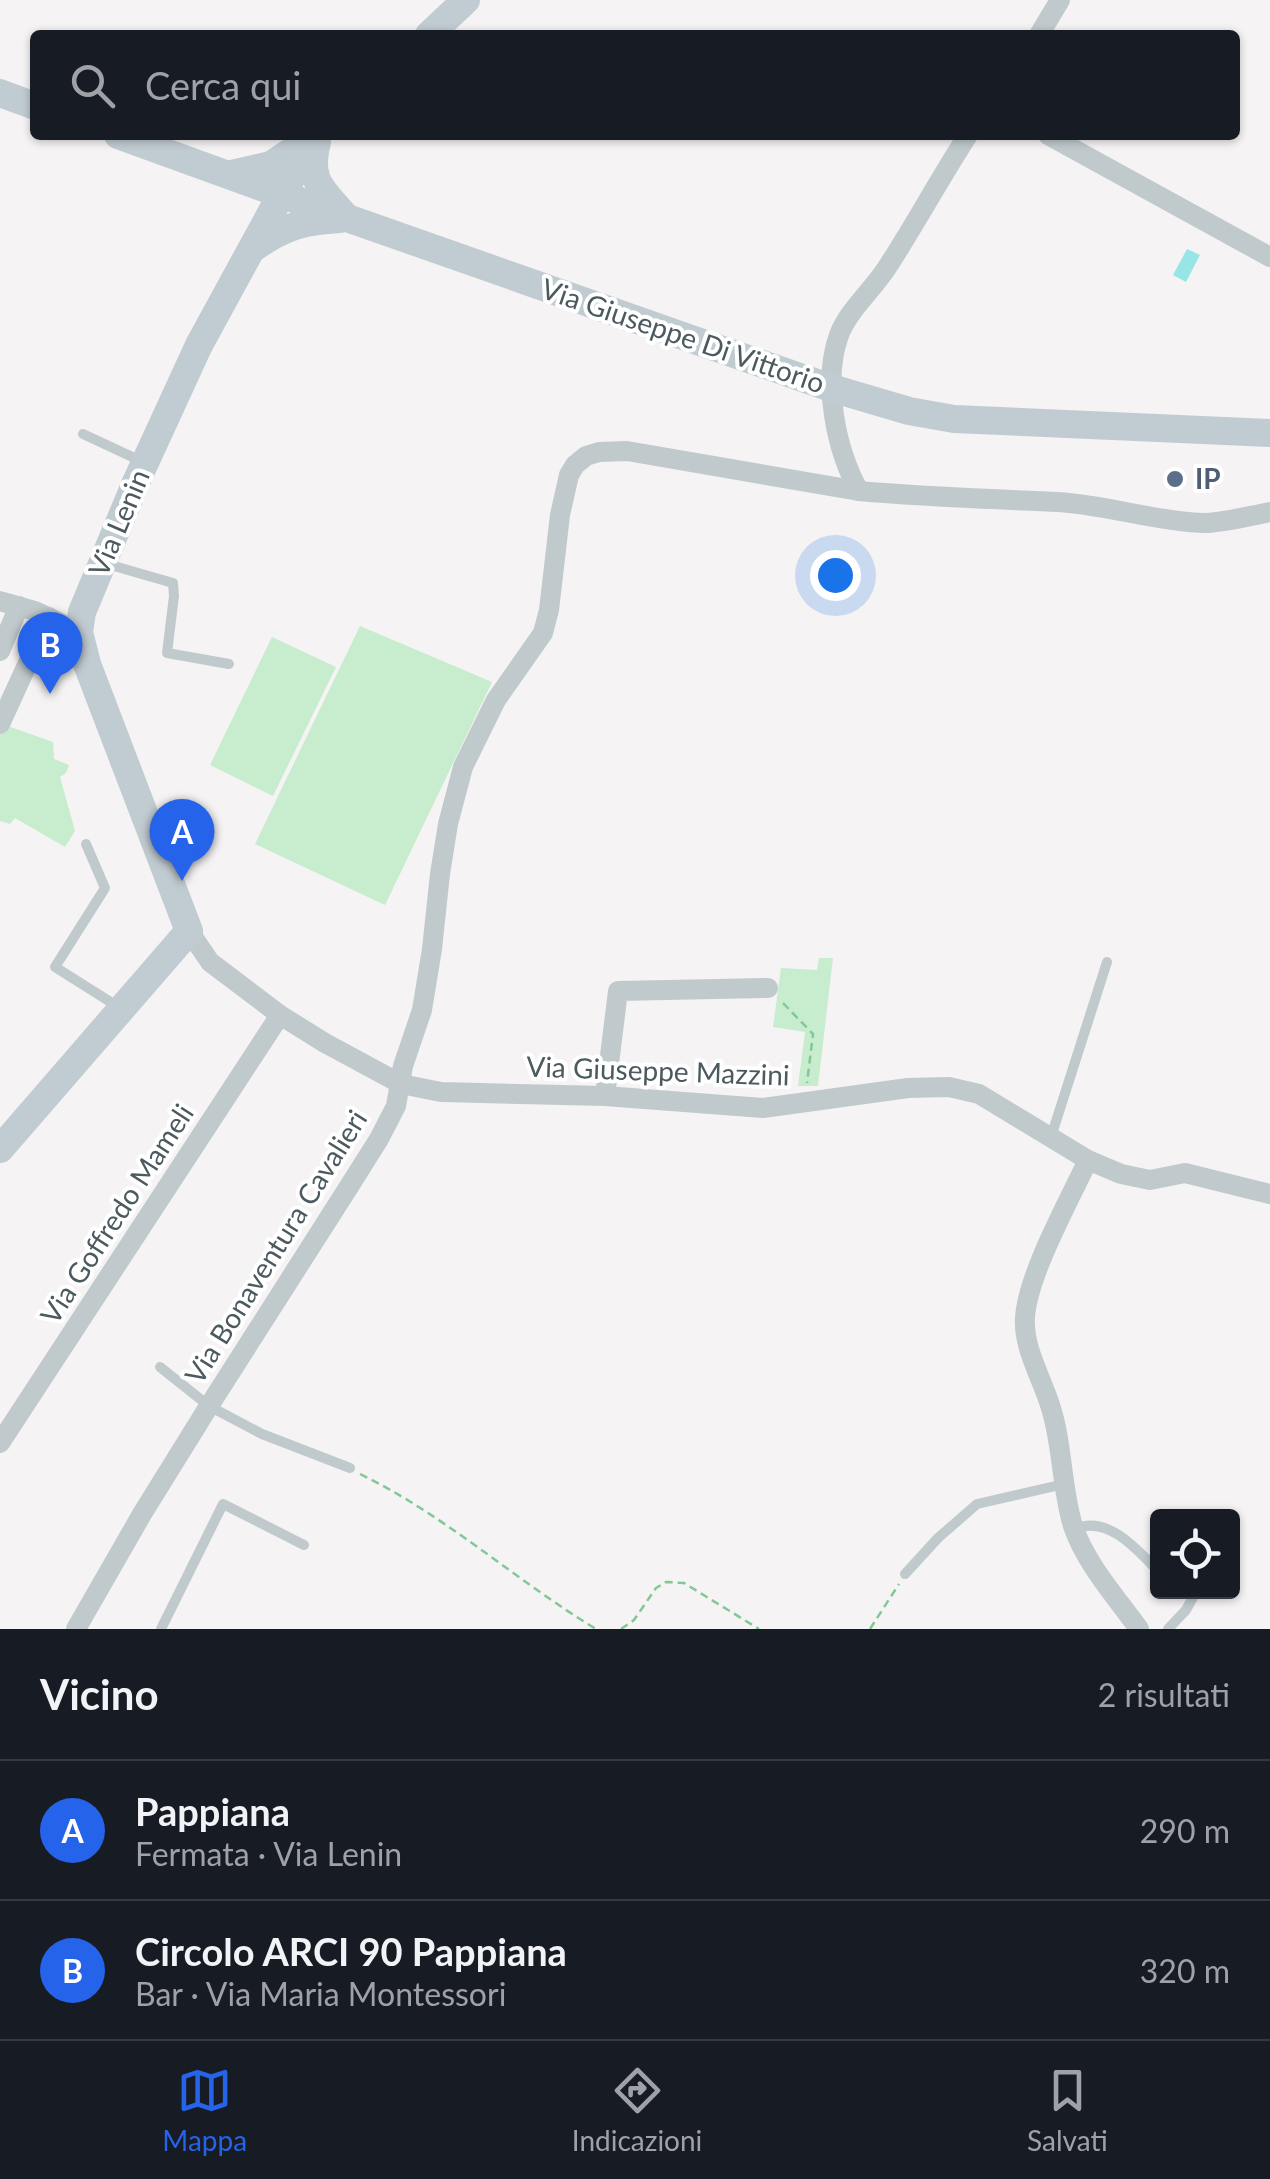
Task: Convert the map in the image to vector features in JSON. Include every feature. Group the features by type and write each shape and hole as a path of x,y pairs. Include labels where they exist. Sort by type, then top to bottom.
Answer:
{"street":[{"path":"434,30 466,0"},
{"path":"1043,30 1060,0"},
{"path":"0,93 30,104"},
{"name":"Via Giuseppe Di Vittorio","path":"132,140 831,388 909,411 954,419 1270,433"},
{"path":"252,250 254,212 250,200 229,174 271,165 310,140"},
{"name":"Via Lenin","path":"79,632 82,612 101,563 199,345 315,140"},
{"path":"317,140 312,168 315,178 346,218"},
{"path":"859,491 840,447 831,388 839,336 850,315 886,269 965,140"},
{"path":"1057,140 1270,257"},
{"path":"252,250 297,224 346,218"},
{"name":"Via Bonaventura Cavalieri","path":"76,1629 208,1406 379,1139 396,1106 403,1066 422,1010 448,824 463,767 496,700 542,632 554,581 564,492 575,465 599,452 627,452 859,491 1060,502 1174,521 1208,523 1270,512"},
{"path":"0,650 10,604 79,632 87,664 189,931 0,1148"},
{"path":"0,724 50,617"},
{"name":"Via Giuseppe Mazzini","path":"189,931 210,962 280,1015 401,1084 441,1092 605,1096 763,1108 908,1088 963,1088 1088,1160 1135,1178 1150,1180 1185,1172 1270,1194"},
{"path":"605,1096 618,992 768,988"},
{"name":"Via Goffredo Mameli","path":"0,1444 280,1015"},
{"path":"1088,1160 1030,1289 1025,1318 1028,1347 1051,1407 1074,1529 1081,1546 1139,1629"}],"lane":[{"path":"83,434 144,463"},
{"path":"101,563 173,583 166,653 230,664"},
{"path":"86,844 105,888 55,967 121,1009"},
{"path":"1051,1138 1107,962"},
{"path":"160,1368 208,1406 262,1434 350,1468"},
{"path":"905,1574 977,1504 1065,1484"},
{"path":"161,1629 223,1504 304,1545"},
{"path":"1074,1529 1096,1524 1135,1547 1150,1563"},
{"path":"1168,1629 1192,1599"}],"path":[{"path":"768,988 812,1034 804,1104"},
{"path":"350,1468 446,1524 596,1629"},
{"path":"870,1629 905,1574"},
{"path":"621,1629 634,1620 656,1588 666,1582 684,1583 758,1629"}],"green space":[{"path":"360,626 492,682 385,905 255,844"},
{"path":"272,637 336,667 273,796 210,765"},
{"path":"5,725 53,742 54,759 69,765 60,777 75,831 65,847 15,818 10,824 0,821 0,735"},
{"path":"819,958 833,958 818,1086 798,1086 805,1032 773,1027 781,968 817,970"}],"water":[{"path":"1187,249 1200,255 1186,282 1173,275"}],"place":[{"name":"IP","path":"1175,479"},
{"name":"Circolo ARCI 90 Pappiana","path":"50,694"},
{"name":"Pappiana","path":"182,881"}]}
